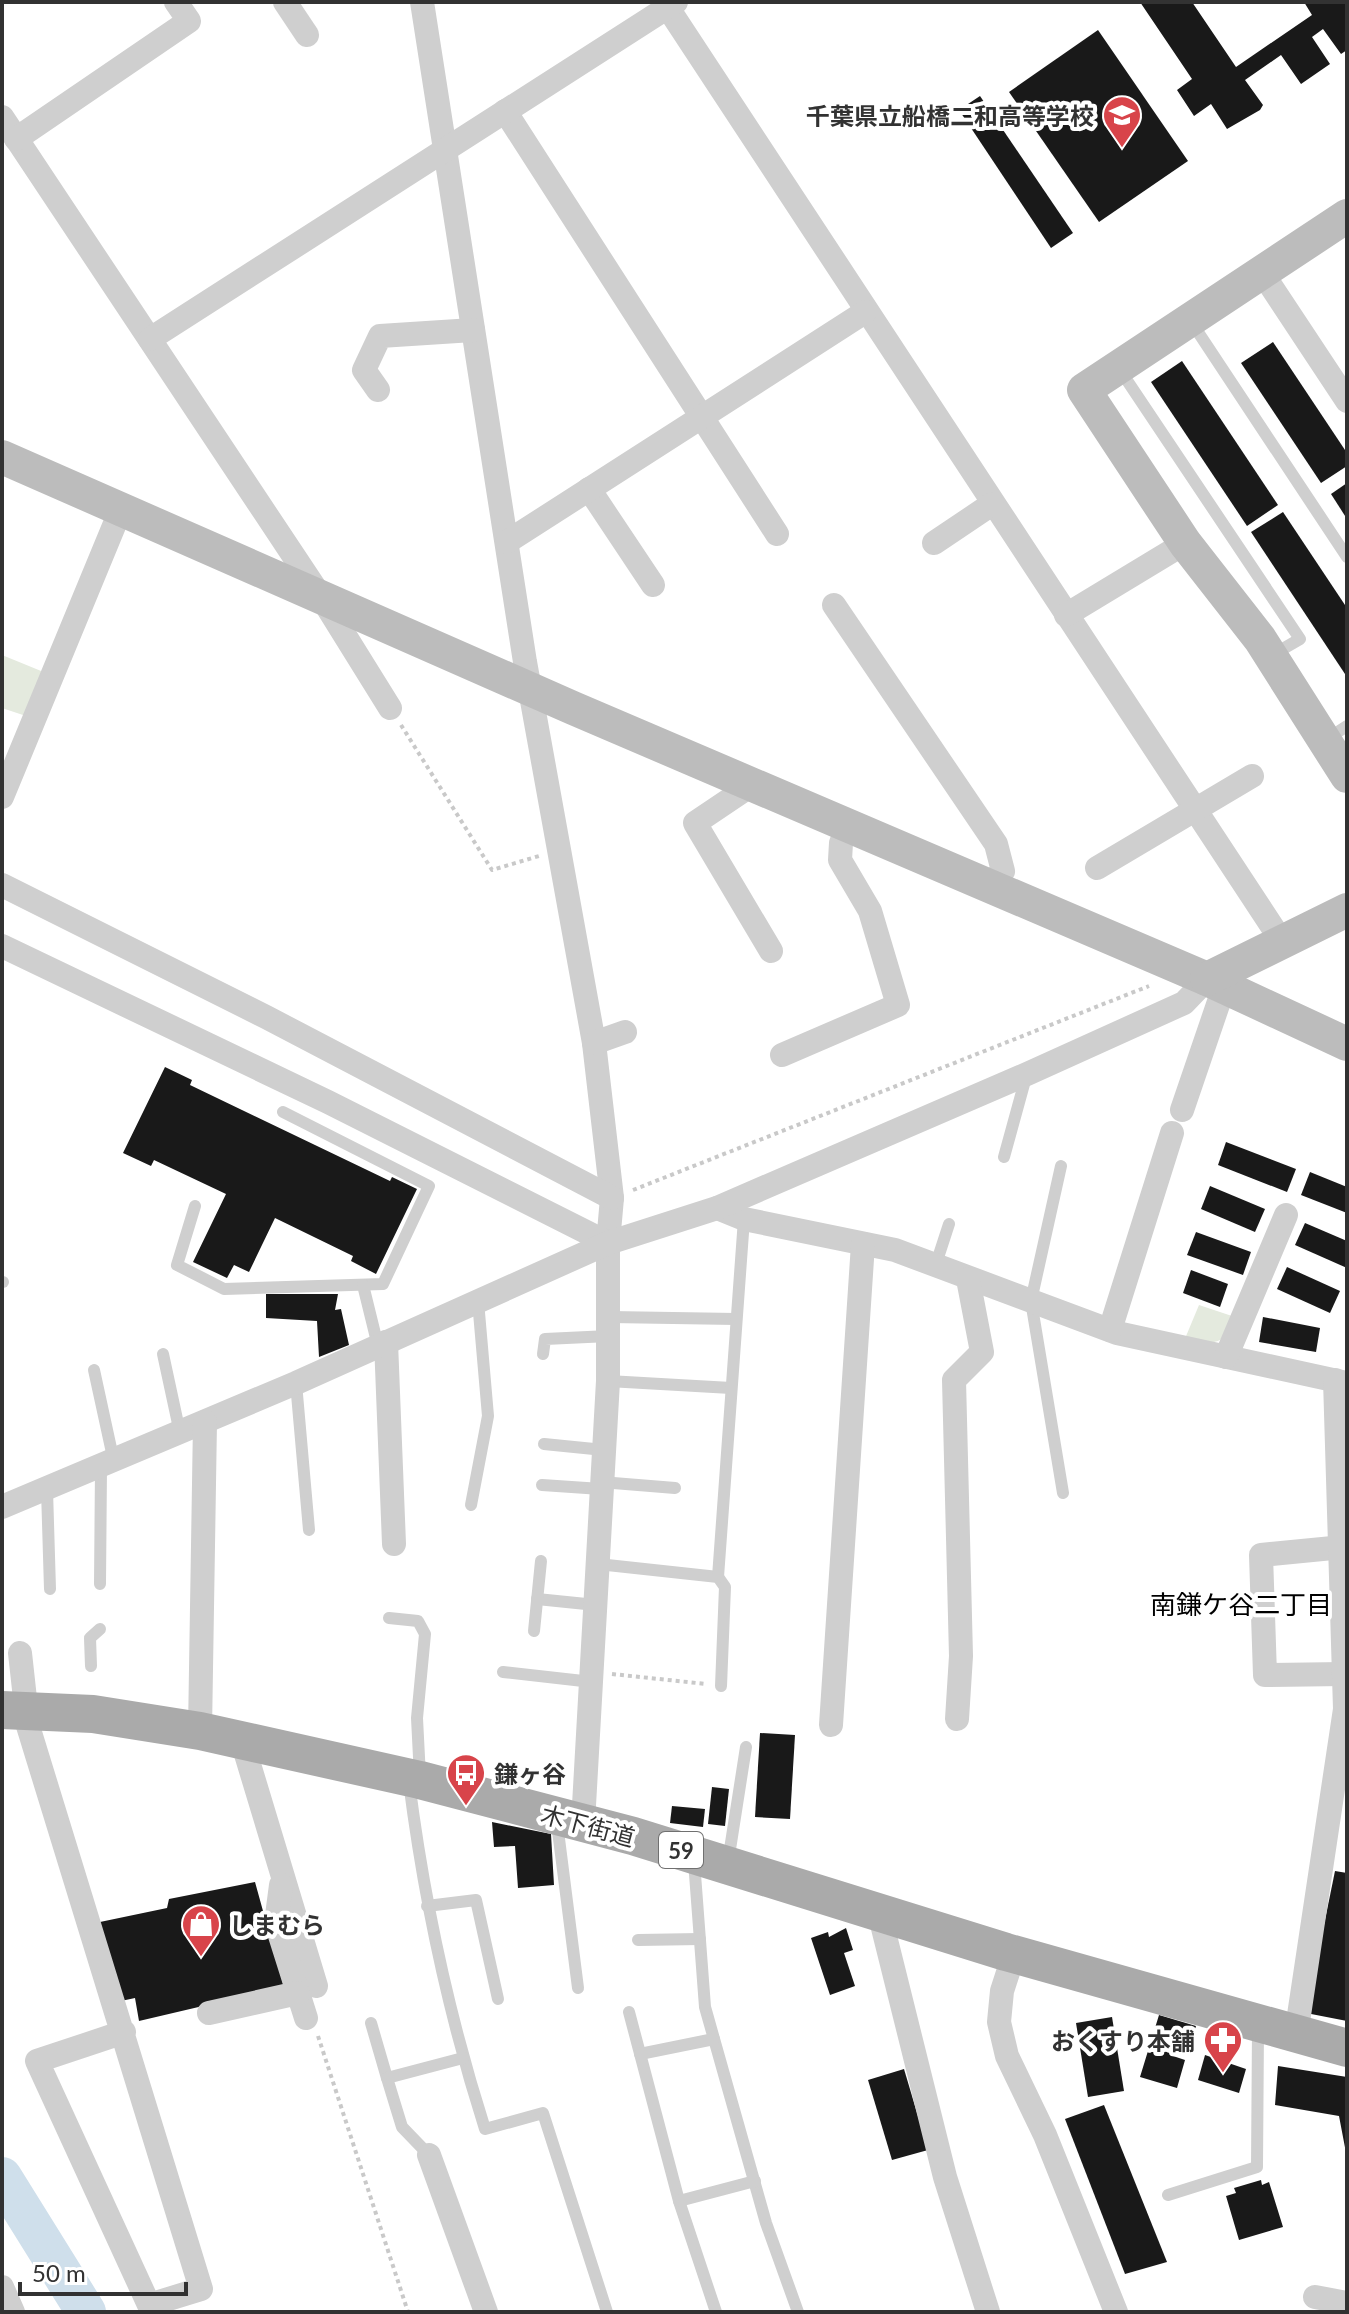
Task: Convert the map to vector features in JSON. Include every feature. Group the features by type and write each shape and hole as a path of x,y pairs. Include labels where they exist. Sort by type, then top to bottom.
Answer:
{"main road":[{"name":"木下街道","path":"13,1710 93,1714 200,1731 414,1779 570,1819 1014,1954 1347,2048"}],"street":[{"path":"16,139 189,21 176,2"},
{"path":"285,2 307,35"},
{"path":"422,2 531,689 594,1043 612,1198 608,1243 608,1381 592,1677 570,1819"},
{"path":"150,339 669,4 865,312 1281,940"},
{"path":"505,111 777,534"},
{"path":"2,117 321,597 390,708"},
{"path":"1347,216 1192,322 1084,390 1185,543 1336,733 1347,776"},
{"path":"1263,274 1347,401"},
{"path":"507,542 865,312"},
{"path":"378,390 364,370 380,336 473,330"},
{"path":"2,457 531,689 1216,983 1347,1044"},
{"path":"589,489 653,585"},
{"path":"934,543 992,504"},
{"path":"2,797 121,509"},
{"path":"1066,615 1185,543"},
{"path":"834,605 996,844 1003,871 988,885"},
{"path":"1097,868 1252,776"},
{"path":"753,784 695,823 771,951"},
{"path":"782,1055 898,1005 870,911 840,860 841,843 848,825"},
{"path":"2,885 266,1017 612,1198"},
{"path":"2,1507 108,1465 608,1243 717,1208 1027,1074 1184,1003 1281,940 1347,910"},
{"path":"2,946 328,1102 608,1243"},
{"path":"1110,1330 1177,1122 1216,983"},
{"path":"594,1043 625,1032"},
{"path":"717,1208 744,1219 895,1250 1110,1330 1341,1382 1345,1709 1296,2035"},
{"path":"1226,1357 1286,1215"},
{"path":"831,1725 863,1244"},
{"path":"957,1719 961,1656 954,1380 982,1352 968,1279"},
{"path":"382,1344 394,1544"},
{"path":"200,1731 197,1718 203,1680 205,1422"},
{"path":"1343,1547 1261,1555 1265,1675 1344,1674"},
{"path":"20,1653 13,1710 124,2032 201,2289 149,2305 37,2061 124,2032"},
{"path":"242,1741 282,1874 276,1923 307,1989 306,2018"},
{"path":"879,1912 945,2177 988,2312"},
{"path":"1014,1954 1002,1991 999,2022 1007,2056 1045,2135 1116,2312"},
{"path":"209,2013 307,1989"},
{"path":"429,2155 486,2312"},
{"path":"2,2287 13,2312"},
{"path":"1315,2297 1347,2303"}],"lane":[{"path":"1192,322 1347,557"},
{"path":"1119,368 1300,639 1272,656"},
{"path":"1004,1157 1027,1074"},
{"path":"195,1206 177,1265 224,1289 383,1284 429,1186 283,1112"},
{"path":"1061,1166 1031,1301 1063,1493"},
{"path":"721,1686 725,1587 718,1577 744,1219"},
{"path":"935,1267 949,1224"},
{"path":"363,1285 382,1344"},
{"path":"471,1505 488,1416 478,1301"},
{"path":"543,1354 545,1339 610,1326 736,1319"},
{"path":"163,1354 180,1433"},
{"path":"94,1370 108,1465 100,1584"},
{"path":"608,1381 731,1388"},
{"path":"296,1383 309,1530"},
{"path":"544,1444 604,1450"},
{"path":"542,1485 675,1488"},
{"path":"47,1490 50,1589"},
{"path":"534,1631 541,1561"},
{"path":"598,1564 718,1577"},
{"path":"537,1599 596,1605"},
{"path":"389,1618 418,1621 425,1634 414,1779 427,1906 463,2058 485,2129 543,2113 607,2312"},
{"path":"91,1666 90,1638 100,1629"},
{"path":"503,1672 592,1677"},
{"path":"746,1747 711,1860 700,1939 705,2007 755,2181 798,2312"},
{"path":"570,1819 578,1988"},
{"path":"427,1906 476,1900 498,1999"},
{"path":"638,1940 700,1939"},
{"path":"629,2012 679,2201 716,2312"},
{"path":"371,2023 402,2127 429,2155"},
{"path":"1168,2195 1257,2167 1258,2024"},
{"path":"640,2054 714,2039"},
{"path":"387,2078 463,2058"},
{"path":"679,2201 755,2181"}],"path":[{"path":"390,708 492,870 560,850"},
{"path":"612,1198 1151,986"},
{"path":"592,1677 721,1686"},
{"path":"306,2018 314,2025 408,2312"}],"shaded area":[{"path":"2,655 46,673 29,717 2,708"},
{"path":"1199,1305 1235,1317 1222,1339 1184,1341"}],"building":[{"path":"1140,2 1192,2 1236,67 1312,15 1304,2 1347,2 1347,50 1341,54 1323,29 1312,37 1330,64 1301,84 1281,55 1245,80 1263,105 1260,110 1227,129 1211,104 1194,116 1177,90 1192,79"},
{"path":"1098,30 1188,161 1099,222 1009,92"},
{"path":"980,96 1073,233 1051,248 959,110"},
{"path":"1273,342 1347,453 1347,466 1321,483 1241,363"},
{"path":"1182,361 1278,505 1247,526 1151,382"},
{"path":"1347,483 1347,519 1331,494"},
{"path":"1283,512 1347,608 1345,674 1251,532"},
{"path":"165,1067 192,1080 190,1085 390,1181 392,1177 417,1189 376,1274 351,1261 353,1256 275,1218 249,1272 234,1265 227,1278 193,1262 226,1194 154,1160 151,1166 123,1153"},
{"path":"1226,1142 1296,1169 1287,1192 1218,1165"},
{"path":"1310,1172 1347,1187 1347,1213 1301,1195"},
{"path":"1210,1186 1265,1209 1255,1232 1201,1209"},
{"path":"1305,1223 1347,1241 1347,1268 1295,1245"},
{"path":"1196,1232 1251,1252 1243,1275 1187,1255"},
{"path":"1287,1267 1340,1291 1330,1313 1277,1289"},
{"path":"1191,1270 1228,1284 1220,1307 1183,1293"},
{"path":"266,1294 338,1294 335,1310 341,1309 349,1345 319,1357 317,1321 266,1318"},
{"path":"1263,1317 1320,1328 1316,1352 1259,1342"},
{"path":"760,1733 795,1735 790,1819 755,1817"},
{"path":"712,1787 729,1789 725,1826 708,1824"},
{"path":"672,1806 705,1809 703,1827 670,1823"},
{"path":"492,1822 551,1834 554,1885 518,1888 515,1846 494,1847"},
{"path":"1335,1871 1347,1873 1347,2021 1306,2013"},
{"path":"255,1882 284,1987 139,2021 135,1998 121,2001 100,1922 167,1908 169,1899"},
{"path":"846,1928 853,1950 844,1953 855,1986 830,1995 811,1938 828,1932 829,1937"},
{"path":"1159,2015 1196,2026 1188,2052 1175,2048 1173,2056 1185,2060 1177,2088 1140,2077"},
{"path":"1112,2017 1124,2091 1088,2097 1076,2023"},
{"path":"1205,2055 1246,2069 1239,2093 1198,2080"},
{"path":"1278,2066 1347,2077 1347,2158 1339,2116 1275,2105"},
{"path":"904,2069 928,2150 892,2160 868,2080"},
{"path":"1104,2105 1167,2262 1125,2274 1065,2119"},
{"path":"1261,2180 1262,2185 1269,2182 1283,2227 1239,2240 1226,2196 1236,2193 1234,2188"}],"waterway":[{"path":"2,2177 86,2312"}],"place":[{"name":"千葉県立船橋二和高等学校","path":"1122,149"},
{"name":"鎌ヶ谷","path":"466,1807"},
{"name":"しまむら","path":"201,1958"},
{"name":"おくすり本舗","path":"1223,2074"}],"district":[{"name":"南鎌ケ谷二丁目","path":"1241,1604"}]}
